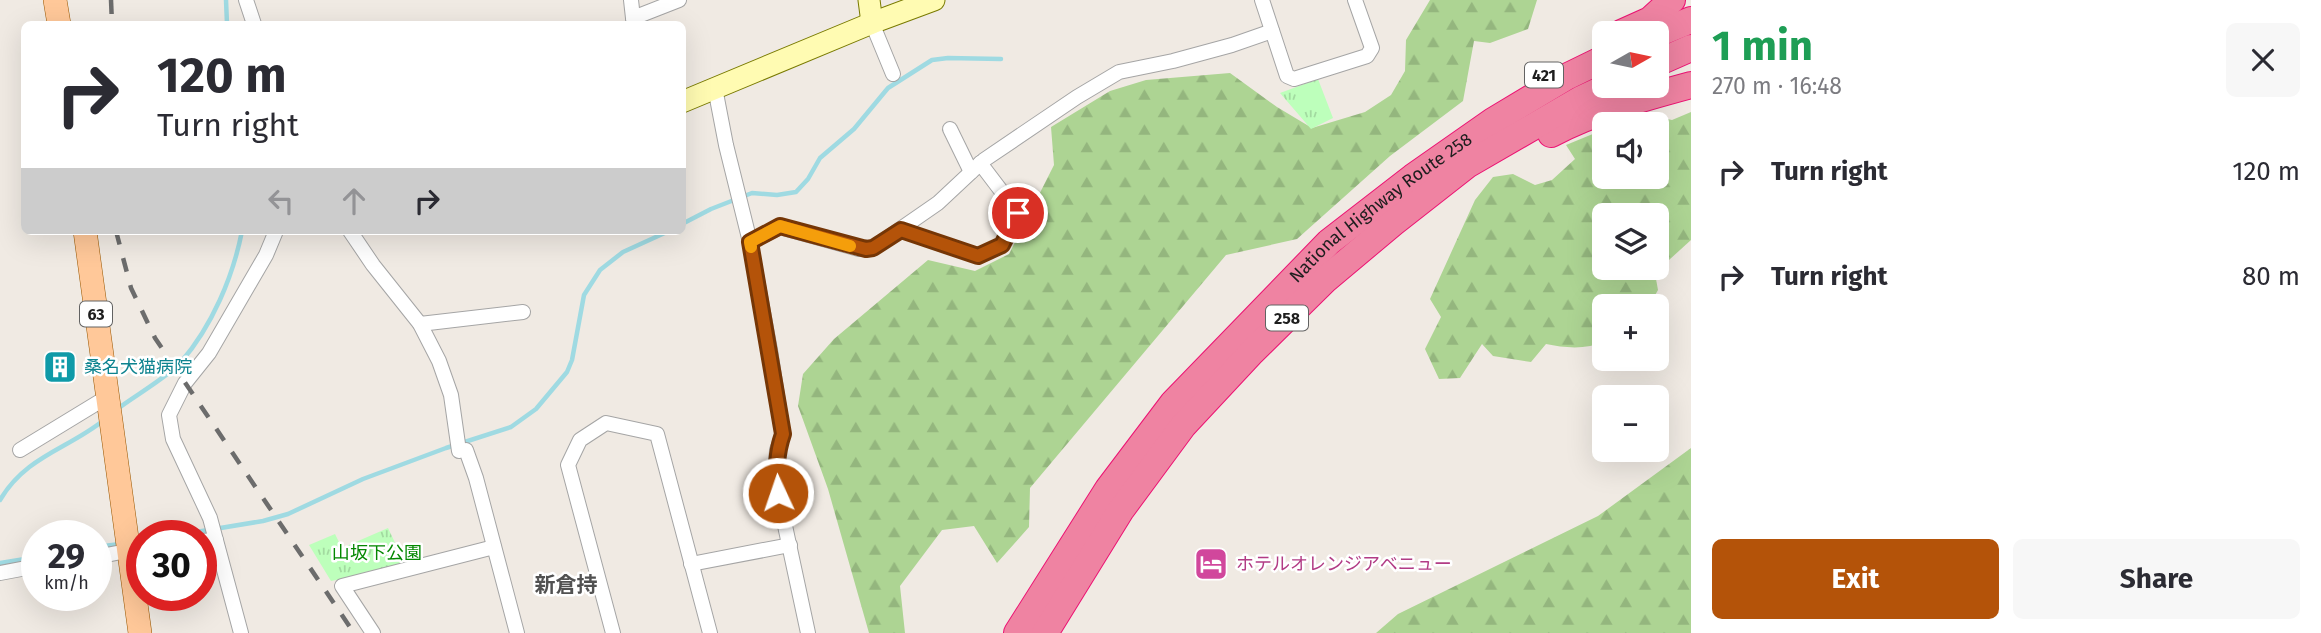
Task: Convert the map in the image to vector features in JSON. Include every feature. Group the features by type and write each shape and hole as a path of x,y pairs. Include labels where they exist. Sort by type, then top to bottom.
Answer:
{"highway":[{"path":"1657,21 1672,0"},
{"path":"1662,21 1691,3"},
{"path":"1670,24 1691,20"},
{"name":"421","path":"1493,121 1522,88 1592,48"},
{"path":"1670,57 1691,48"},
{"name":"National Highway Route 258","path":"1017,633 1108,489 1173,403 1329,242 1413,177 1493,121 1592,64"},
{"path":"1467,165 1512,155 1572,123 1642,98 1691,85"},
{"name":"National Highway Route 258","path":"1045,633 1121,510 1183,426 1252,352 1325,280 1467,165 1592,94"}],"main road":[{"path":"55,0 58,21"},
{"name":"63","path":"86,235 127,520"},
{"name":"63","path":"138,611 140,633"}],"street":[{"path":"246,0 253,21"},
{"path":"631,0 634,21 679,0"},
{"path":"869,0 872,23 893,74"},
{"path":"686,100 934,0"},
{"path":"1262,0 1287,76 1294,79 1367,56 1371,48 1355,0"},
{"path":"750,242 780,226 866,249 873,248 938,203 975,168 1077,97 1119,72 1173,61 1272,31"},
{"path":"715,88 750,242 783,434 777,450 778,493 808,633"},
{"path":"901,230 978,256 1002,245 1018,213 975,168 950,129"},
{"path":"210,520 173,439 169,415 185,383 209,353 266,255 274,235"},
{"path":"353,235 420,324 447,379 460,446 476,478 517,633"},
{"path":"420,324 523,312"},
{"path":"20,450 107,397"},
{"path":"613,633 568,465 580,440 606,423 657,434 709,633"},
{"path":"691,564 790,545"},
{"path":"373,633 342,586 494,547"},
{"path":"217,559 241,633"},
{"path":"0,573 21,569"}],"green space":[{"path":"1430,0 1537,0 1528,29 1490,43 1474,41 1463,101 1390,156 1297,239 1226,255 1030,488 1029,527 997,563 974,526 942,530 900,586 905,633 869,633 828,489 798,406 803,374 834,339 928,260 975,271 1009,254 1054,165 1051,127 1110,91 1146,80 1230,73 1312,128 1365,112 1391,95 1405,71 1406,40"},
{"path":"1318,79 1333,118 1311,129 1280,93"},
{"path":"1691,112 1691,240 1669,260 1669,203 1592,203 1592,280 1656,280 1658,290 1656,294 1592,294 1592,346 1546,344 1531,362 1493,356 1482,344 1460,378 1439,379 1425,349 1441,317 1430,299 1475,200 1493,177 1513,174 1535,185 1552,180 1575,159 1566,145 1592,134 1592,189 1669,189 1669,119"},
{"path":"1691,448 1691,633 1376,633 1398,614 1598,516"},
{"name":"山坂下公園","path":"388,528 399,551 407,549 416,564 331,581 309,545 335,534 342,548"}],"waterway":[{"path":"226,0 227,21"},
{"path":"686,222 752,193 777,195 796,192 808,179 820,158 854,129 888,88 932,60 1001,59"},
{"path":"116,410 168,374 192,348 220,300 241,235"},
{"path":"217,529 288,514 363,479 511,427 536,409 567,372 572,360 584,295 600,270 623,252 660,235"},
{"path":"0,500 22,473 104,420"},
{"path":"112,545 120,544"},
{"path":"0,563 21,560"}],"railway":[{"path":"111,0 112,21"},
{"path":"117,235 131,288 155,338 354,633"}],"slow traffic":[{"path":"751,247 750,242 780,226 850,246"}],"place":[{"name":"桑名犬猫病院","path":"60,367"},
{"name":"ホテルオレンジアベニュー","path":"1211,564"}],"district":[{"name":"新倉持","path":"566,585"}],"route":[{"path":"778,493 777,450 783,434 750,242 780,226 866,249 873,248 901,230 978,256 1002,245 1018,213"}]}
